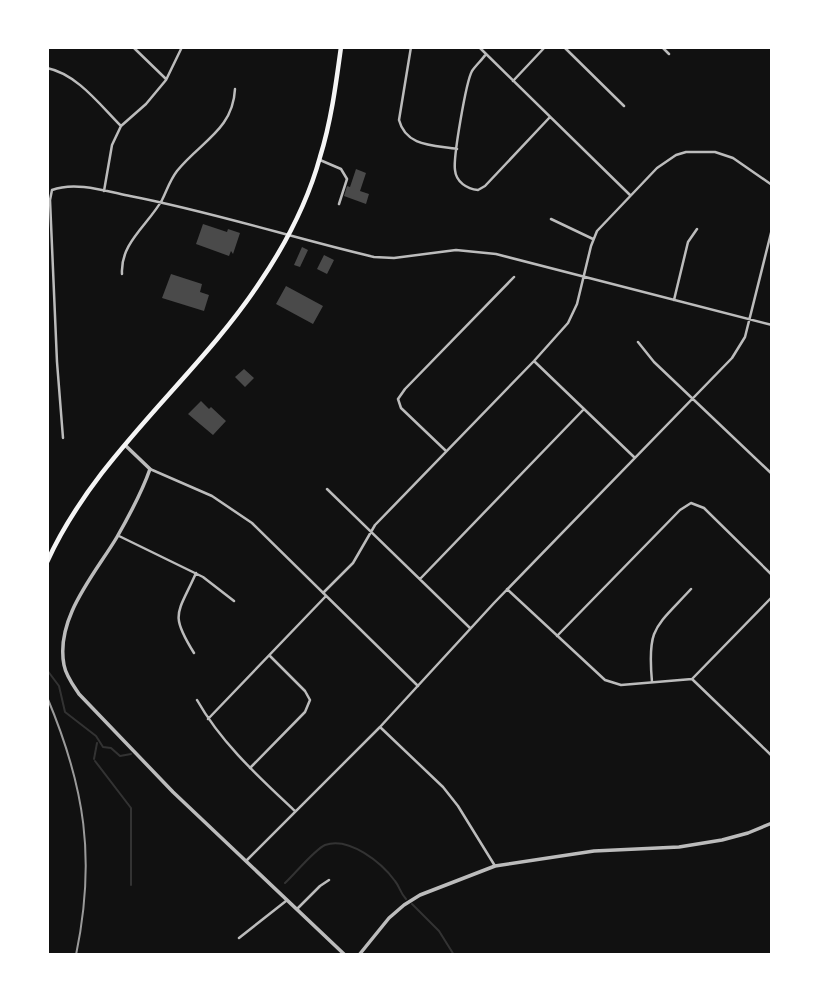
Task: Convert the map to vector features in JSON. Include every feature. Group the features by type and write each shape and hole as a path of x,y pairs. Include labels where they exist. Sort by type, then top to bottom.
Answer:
{"main road":[{"path":"47,562 83,497 236,315 261,281 300,210 320,160 341,47"}],"street":[{"path":"133,47 166,80"},
{"path":"104,191 112,145 121,126 146,104 166,80 182,47"},
{"path":"411,47 399,120 401,128 406,135 421,143 457,149"},
{"path":"480,47 630,195"},
{"path":"513,81 545,47"},
{"path":"564,47 624,106"},
{"path":"662,47 669,54"},
{"path":"486,54 472,71 466,88 454,168 457,177 469,189 478,190 485,186 550,117"},
{"path":"47,68 72,78 121,126"},
{"path":"122,275 123,254 161,202 178,169 230,115 235,89"},
{"path":"208,719 270,656 353,563 371,532 446,450 534,361 573,314 593,239 602,225 630,195 666,161 676,155 695,151 715,152 733,158 772,185"},
{"path":"320,160 341,169 347,179 339,204"},
{"path":"63,438 57,362 51,192 59,187 70,186 161,202 374,257 394,258 475,250 584,275 772,325"},
{"path":"551,219 593,239"},
{"path":"674,300 688,242 697,229"},
{"path":"246,860 380,727 507,589 732,358 745,337 772,229"},
{"path":"446,450 401,408 398,399 513,277"},
{"path":"638,342 654,362 772,474"},
{"path":"534,361 634,457"},
{"path":"421,579 584,409"},
{"path":"125,446 150,469 212,496 252,523 418,686"},
{"path":"150,469 118,536 81,595 69,623 63,652 64,666 70,680 90,706 173,792 345,955"},
{"path":"327,489 470,628"},
{"path":"556,636 680,510 691,503 704,508 772,575"},
{"path":"118,536 196,573 234,601"},
{"path":"194,653 180,630 177,617 196,573"},
{"path":"507,589 605,680 621,685 692,679 772,597"},
{"path":"652,682 649,651 652,636 659,623 691,589"},
{"path":"250,768 304,712 310,700 305,691 270,656"},
{"path":"692,679 772,756"},
{"path":"197,700 229,746 295,811"},
{"path":"380,727 443,787 495,866"},
{"path":"359,955 389,918 404,905 421,895 495,866 594,851 679,847 722,840 772,823"},
{"path":"298,909 329,880"},
{"path":"239,938 288,900"}],"building":[{"path":"356,169 366,173 360,191 369,194 366,204 344,196"},
{"path":"203,224 227,232 228,229 240,233 233,254 231,251 229,256 196,244"},
{"path":"302,247 308,250 300,267 294,265"},
{"path":"324,255 334,260 327,274 317,269"},
{"path":"171,274 202,284 200,292 209,295 204,311 162,298"},
{"path":"286,286 323,306 313,324 276,304"},
{"path":"244,369 254,378 245,387 235,377"},
{"path":"201,401 226,421 213,435 188,414"}],"waterway":[{"path":"47,670 59,686 65,712 96,736 103,747 111,748 120,756 131,754"},
{"path":"94,759 97,743"},
{"path":"95,761 131,808 131,885"},
{"path":"285,883 325,845 344,844 373,859 395,881 406,899"},
{"path":"412,904 439,931 454,955"}],"railway":[{"path":"47,697 70,762 83,824 85,887 76,955"}]}
